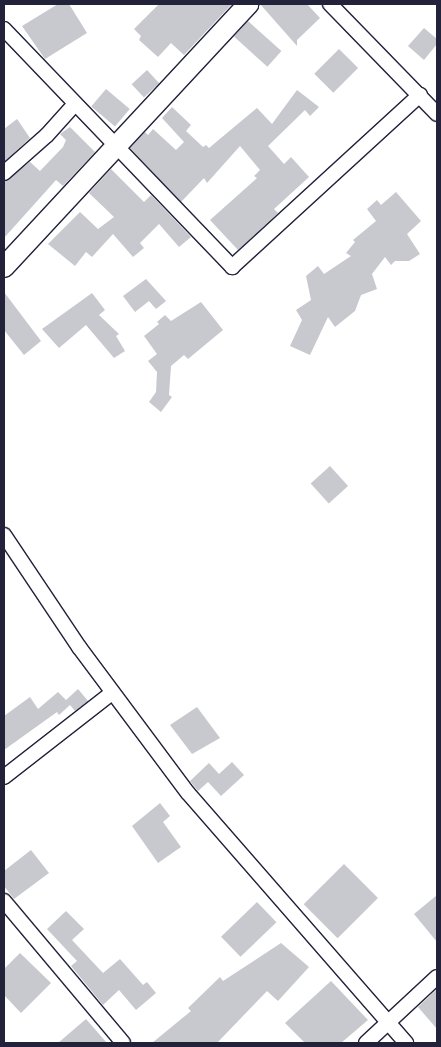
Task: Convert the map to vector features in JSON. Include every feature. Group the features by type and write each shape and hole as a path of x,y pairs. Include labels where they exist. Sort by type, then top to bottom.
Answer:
{"main road":[{"path":"4,267 114,146 248,4"}],"street":[{"path":"330,4 437,114"},
{"path":"4,29 74,105 232,267 420,96"},
{"path":"4,173 47,136 74,105"},
{"path":"4,535 112,694 223,836 389,1021 406,1043"},
{"path":"4,777 112,694"},
{"path":"4,901 123,1043"},
{"path":"366,1043 437,977"}],"building":[{"path":"58,4 69,4 87,33 45,59 22,26"},
{"path":"159,4 231,5 184,55 171,43 158,57 139,40 141,36 134,29"},
{"path":"260,4 307,4 320,18 297,40 297,46"},
{"path":"248,21 281,51 267,67 234,37"},
{"path":"424,28 437,39 437,44 424,60 408,46"},
{"path":"339,49 358,68 333,93 314,74"},
{"path":"147,70 159,83 144,97 132,84"},
{"path":"106,89 130,109 115,127 91,107"},
{"path":"297,90 319,107 310,116 305,110 268,146 284,164 291,157 309,177 274,209 278,213 238,250 210,220 257,178 254,176 260,170 240,146 207,183 204,178 181,202 130,148 145,132 148,135 153,129 176,150 184,142 162,118 172,107 191,125 186,131 203,147 206,145 209,148 257,108 272,124"},
{"path":"17,119 30,138 4,162 4,129"},
{"path":"70,127 95,152 63,186 56,180 4,238 4,182 30,162 40,171 63,147 66,140 60,134"},
{"path":"111,169 144,202 151,195 191,237 179,247 159,224 140,243 144,248 133,257 113,234 92,257 86,252 75,266 48,244 80,212 98,229 114,217 89,193"},
{"path":"396,192 421,221 407,234 420,254 409,261 395,261 391,265 385,257 372,274 377,289 361,295 355,311 335,327 328,317 310,355 290,346 302,320 296,310 311,300 306,276 318,266 324,274 351,256 346,253 355,242 353,240 376,221 367,209 377,200 381,205"},
{"path":"146,279 166,301 156,309 149,301 135,312 123,296"},
{"path":"4,292 41,341 24,355 4,330"},
{"path":"92,293 105,310 99,315 119,334 116,336 125,351 114,358 86,325 59,348 42,329"},
{"path":"201,302 223,330 188,359 184,355 171,366 169,395 172,397 161,412 149,402 156,392 157,372 148,361 157,354 144,336 159,324 157,322 165,315 171,321"},
{"path":"330,466 348,486 329,503 311,483"},
{"path":"78,689 88,701 75,711 70,705 59,715 57,712 4,750 4,716 30,697 38,709 58,692 66,700"},
{"path":"197,707 220,738 192,754 170,725"},
{"path":"232,762 244,775 221,796 208,782 198,791 190,781 209,763 219,774"},
{"path":"160,803 170,816 163,822 181,847 158,863 132,826"},
{"path":"31,850 49,873 14,899 4,886 4,871"},
{"path":"344,864 378,898 338,938 304,904"},
{"path":"437,895 437,942 414,914"},
{"path":"257,902 276,922 240,957 221,937"},
{"path":"66,911 84,929 72,940 103,973 120,959 143,985 147,982 156,993 136,1010 119,990 103,1005 71,966 77,961 47,929"},
{"path":"281,943 309,967 278,1001 267,991 217,1043 152,1043 191,1011 188,1008 220,977 223,981"},
{"path":"20,953 51,983 21,1013 4,995 4,969"},
{"path":"331,981 368,1020 341,1043 305,1043 285,1023"},
{"path":"437,989 437,1029 418,1007"},
{"path":"86,1019 107,1043 58,1043"}]}
